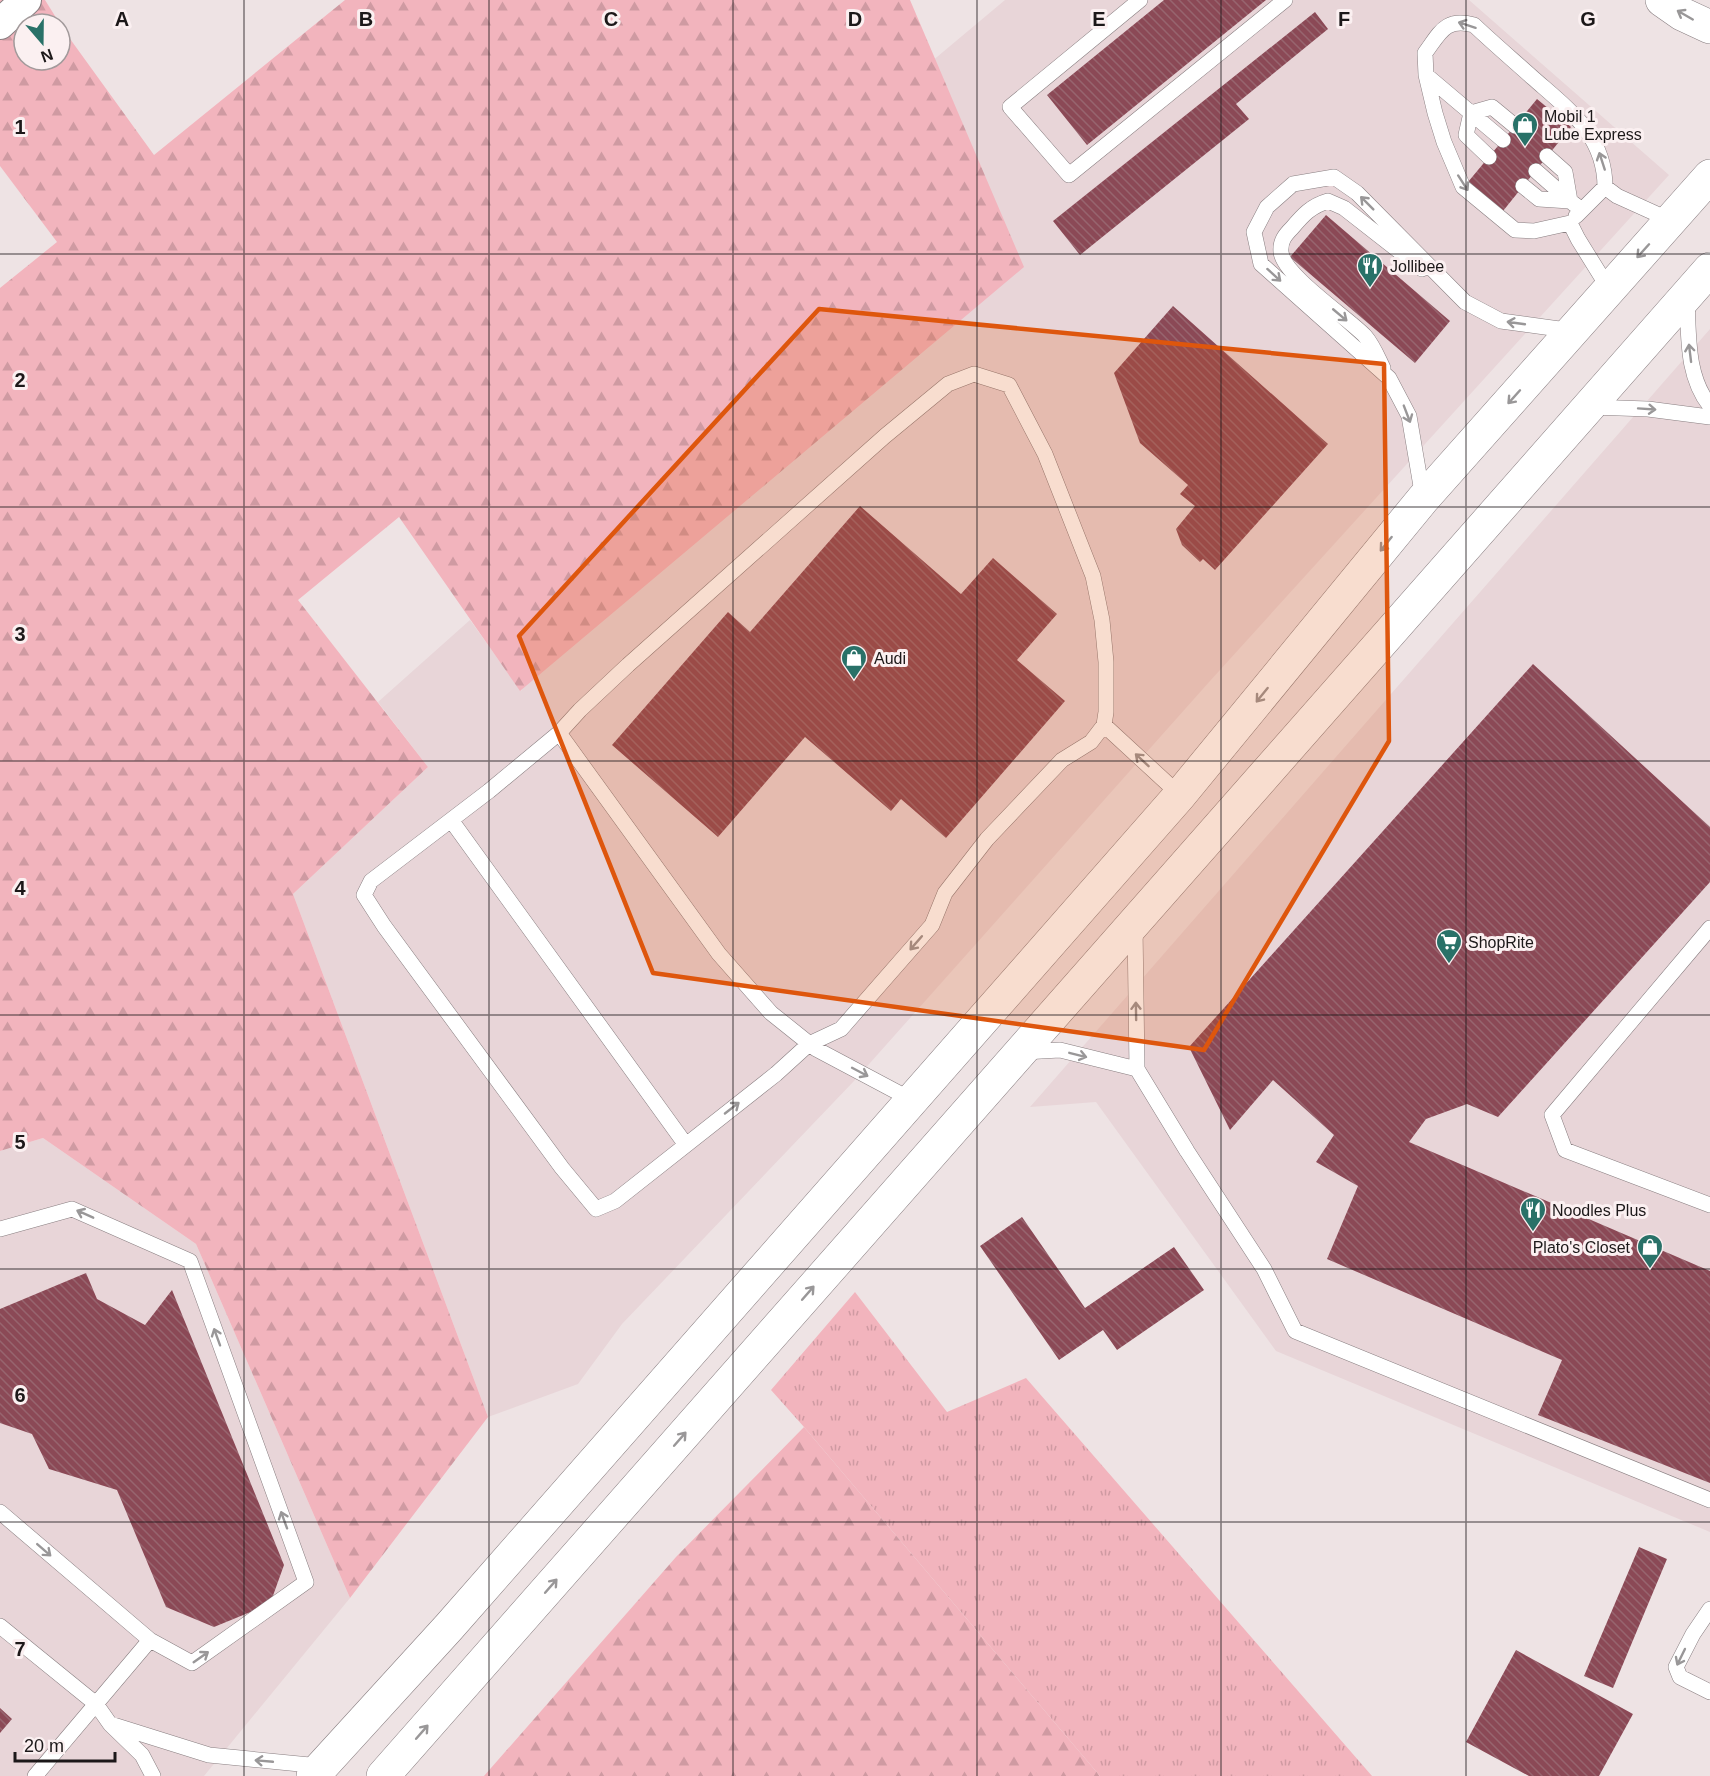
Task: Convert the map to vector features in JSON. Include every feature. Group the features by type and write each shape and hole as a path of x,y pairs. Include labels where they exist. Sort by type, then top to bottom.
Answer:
{"highway":[{"path":"1662,0 1682,14 1710,27"},
{"path":"318,1771 449,1628 1180,795 1423,498 1710,176"},
{"path":"383,1776 1710,269"}],"street":[{"path":"0,24 26,0"}],"lane":[{"path":"1140,0 1010,107 1069,175 1286,0"},
{"path":"1570,223 1534,231 1515,230 1463,187 1444,142 1426,75 1425,53 1444,27 1461,21 1474,25 1580,120 1597,148 1605,170 1605,187"},
{"path":"1426,75 1503,140"},
{"path":"1472,113 1492,107 1515,126"},
{"path":"1472,113 1466,135 1489,157"},
{"path":"1547,156 1565,172 1576,205 1570,223 1609,289"},
{"path":"1536,171 1576,205"},
{"path":"1389,378 1261,264 1254,232 1268,207 1293,184 1334,177 1357,193 1465,302"},
{"path":"1523,186 1539,199 1576,205 1605,187"},
{"path":"1605,187 1617,196 1671,220"},
{"path":"1423,498 1409,416 1366,337 1313,292 1286,264 1281,253 1282,238 1305,212 1328,201 1344,208 1465,302 1501,321 1574,331"},
{"path":"1686,295 1690,357 1700,393 1710,406"},
{"path":"974,374 1009,385 1045,454 1093,576 1102,620 1106,662 1104,725 1090,742 1062,760 987,839 945,893 932,925 841,1029 809,1044 776,1074 615,1202 596,1209 562,1168 384,926 364,895 371,881 559,733 628,665 885,436 948,384 974,374"},
{"path":"1588,406 1648,409 1710,417"},
{"path":"1104,725 1180,795"},
{"path":"559,733 719,954 771,1013 809,1044 912,1100"},
{"path":"451,820 686,1145"},
{"path":"1135,922 1137,1069 1264,1269 1295,1331 1710,1500"},
{"path":"1710,928 1552,1115 1565,1150 1710,1205"},
{"path":"1020,1052 1060,1050 1137,1069"},
{"path":"0,1229 72,1209 190,1261 306,1582 192,1663 150,1640 0,1512"},
{"path":"1710,1610 1693,1634 1676,1667 1680,1677 1710,1692"},
{"path":"0,1626 96,1704 110,1724 142,1755 153,1776"},
{"path":"35,1776 150,1640"},
{"path":"110,1724 209,1755 318,1771"}],"highlighted area":[{"path":"819,309 1384,364 1389,741 1204,1050 653,973 519,636"}],"shaded area":[{"path":"1005,0 1469,0 1669,175 1210,681 854,1081 622,1324 578,1384 488,1417 293,894 428,767 378,702 470,620 521,691 931,62"},
{"path":"1710,329 1710,1532 1276,1351 1096,1102 1030,1107"},
{"path":"43,1138 196,1244 350,1598 204,1776 0,1776 0,1151"}],"green space":[{"path":"0,0 45,0 52,12 12,12 12,72 72,72 72,42 154,155 345,0 910,0 1024,267 520,691 399,517 298,600 428,767 293,894 488,1417 350,1598 196,1244 43,1138 0,1151 0,288 57,242 0,166"},
{"path":"855,1292 947,1412 1026,1378 1372,1776 1100,1776 771,1390"},
{"path":"804,1427 1100,1776 484,1776 676,1557"}],"building":[{"path":"1164,0 1266,0 1087,145 1047,95"},
{"path":"1315,12 1328,29 1236,104 1249,119 1080,255 1053,221"},
{"name":"Mobil 1 Lube Express","path":"1537,99 1571,127 1503,211 1468,182"},
{"name":"Jollibee","path":"1326,215 1450,321 1415,363 1290,257"},
{"path":"1173,306 1328,444 1215,570 1203,559 1200,562 1182,545 1176,529 1195,506 1180,494 1188,485 1140,443 1114,373"},
{"name":"Audi","path":"860,506 961,594 993,558 1057,614 1017,660 1065,701 946,838 901,799 891,811 805,737 718,837 612,745 728,612 750,632"},
{"name":"ShopRite","path":"1533,664 1710,827 1710,882 1498,1117 1467,1104 1426,1119 1409,1142 1710,1271 1710,1483 1538,1415 1562,1360 1327,1259 1358,1186 1316,1162 1334,1135 1273,1080 1230,1130 1189,1047"},
{"path":"1022,1217 1085,1308 1174,1247 1204,1290 1117,1350 1103,1330 1059,1360 980,1246"},
{"path":"86,1273 97,1299 145,1325 172,1290 284,1565 270,1604 214,1627 166,1607 117,1490 49,1469 32,1434 0,1423 0,1309"},
{"path":"1639,1547 1667,1559 1613,1688 1584,1676"},
{"path":"1516,1650 1633,1714 1599,1776 1529,1776 1466,1742"},
{"path":"0,1708 12,1719 0,1733"}],"place":[{"name":"Mobil 1 Lube Express","path":"1525,148"},
{"name":"Jollibee","path":"1370,289"},
{"name":"Audi","path":"854,681"},
{"name":"ShopRite","path":"1449,965"},
{"name":"Noodles Plus","path":"1533,1233"},
{"name":"Plato's Closet","path":"1650,1270"}]}
